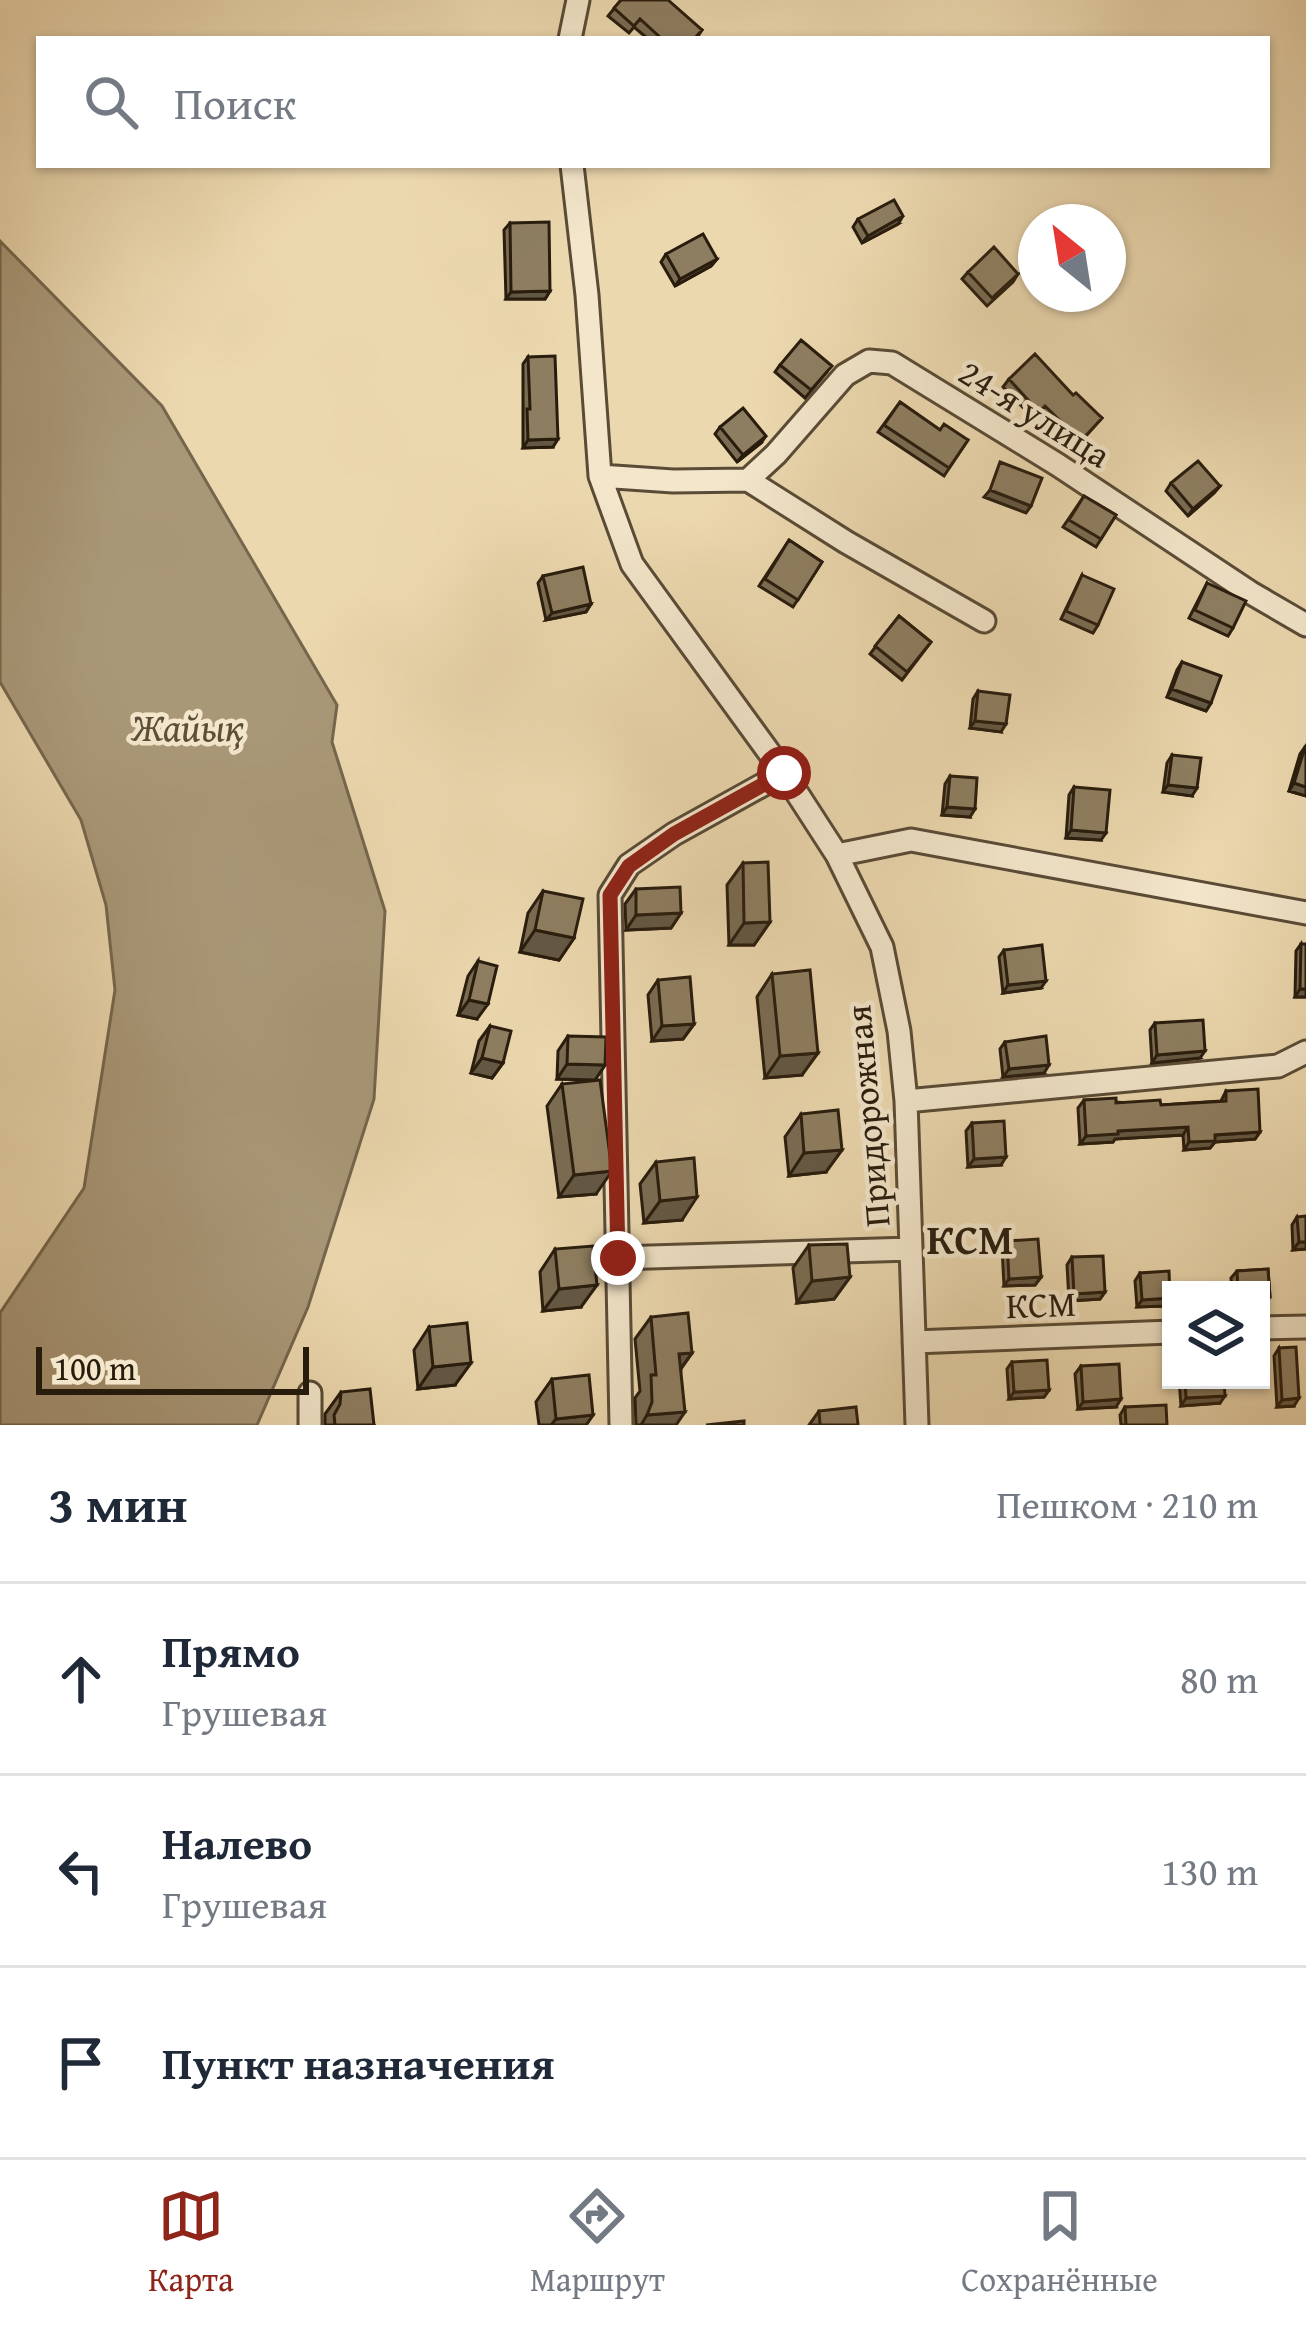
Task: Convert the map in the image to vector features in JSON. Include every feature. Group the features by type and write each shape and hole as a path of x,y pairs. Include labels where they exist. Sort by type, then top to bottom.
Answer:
{"street":[{"path":"571,36 578,0"},
{"name":"Придорожная","path":"572,168 600,476 632,564 784,773 837,855 882,947 899,1031 906,1101 917,1425"},
{"name":"24-я улица","path":"748,480 845,375 869,361 892,363 1306,625"},
{"path":"600,476 748,480 984,621"},
{"path":"621,1425 610,895 629,866 674,834 784,773"},
{"path":"837,855 911,840 1306,913"},
{"path":"906,1101 1278,1066 1306,1052"},
{"path":"618,1258 911,1249"},
{"path":"1270,1328 1306,1327"},
{"name":"КСМ","path":"914,1342 1162,1332"},
{"path":"310,1393 310,1425"}],"water":[{"name":"Жайық","path":"0,241 162,406 337,705 332,742 385,911 374,1099 308,1307 257,1425 0,1425 0,1313 84,1188 115,990 106,905 81,820 0,682"}],"building":[{"path":"621,0 668,0 702,30 697,36 659,36 640,19 634,26 614,8"},
{"path":"894,200 903,216 868,236 858,219"},
{"path":"549,222 550,291 511,292 510,223"},
{"path":"703,234 717,259 680,279 666,254"},
{"path":"994,247 1018,274 992,298 968,272"},
{"path":"801,340 832,366 811,390 780,365"},
{"path":"1035,354 1102,418 1081,441 1045,406 1039,412 1009,379"},
{"path":"555,356 558,439 528,440 528,357"},
{"path":"900,402 940,430 944,424 968,440 949,468 884,425"},
{"path":"743,408 766,436 743,455 720,427"},
{"path":"1198,461 1220,486 1193,509 1171,483"},
{"path":"1000,462 1042,478 1031,506 990,490"},
{"path":"1084,496 1116,515 1101,539 1069,520"},
{"path":"789,540 822,562 798,600 765,579"},
{"path":"583,567 591,604 552,613 543,576"},
{"path":"1082,575 1114,589 1098,625 1066,611"},
{"path":"1207,583 1246,601 1233,628 1195,610"},
{"path":"899,616 931,642 907,672 875,646"},
{"path":"1182,662 1221,676 1211,703 1172,689"},
{"path":"978,691 1010,695 1006,724 975,721"},
{"path":"1306,747 1306,787 1294,783"},
{"path":"1172,755 1201,758 1197,788 1168,785"},
{"path":"950,776 977,778 975,809 947,807"},
{"path":"1074,787 1110,790 1106,833 1071,830"},
{"path":"768,862 770,922 744,923 743,863"},
{"path":"680,887 681,913 636,915 636,889"},
{"path":"543,891 583,899 574,938 535,930"},
{"path":"1301,944 1306,944 1306,989 1300,989"},
{"path":"1042,945 1046,981 1008,985 1004,950"},
{"path":"478,961 497,966 488,1004 469,1000"},
{"path":"810,970 818,1053 780,1056 772,974"},
{"path":"690,977 694,1024 662,1026 658,980"},
{"path":"1203,1020 1205,1051 1157,1055 1155,1023"},
{"path":"490,1026 511,1031 503,1063 482,1058"},
{"path":"568,1036 606,1037 605,1065 567,1064"},
{"path":"1046,1036 1049,1065 1009,1069 1005,1042"},
{"path":"600,1080 612,1171 574,1175 562,1084"},
{"path":"1258,1089 1260,1132 1189,1142 1188,1127 1086,1136 1084,1100 1160,1100 1161,1105 1226,1101 1226,1091"},
{"path":"838,1110 842,1150 804,1153 801,1114"},
{"path":"1004,1121 1006,1157 974,1159 972,1123"},
{"path":"694,1158 697,1197 660,1201 656,1162"},
{"path":"1306,1216 1306,1242 1299,1242 1297,1217"},
{"path":"1038,1239 1041,1277 1009,1279 1007,1241"},
{"path":"847,1244 850,1277 812,1281 809,1245"},
{"path":"593,1246 597,1285 559,1289 555,1249"},
{"path":"1103,1256 1105,1292 1074,1294 1072,1257"},
{"path":"1268,1269 1269,1281 1238,1281 1237,1271"},
{"path":"1169,1271 1169,1281 1162,1281 1162,1299 1142,1300 1140,1273"},
{"path":"688,1313 692,1353 679,1354 685,1412 647,1415 652,1402 651,1375 656,1375 651,1317"},
{"path":"467,1323 471,1363 433,1367 429,1327"},
{"path":"1296,1347 1299,1398 1282,1400 1279,1348"},
{"path":"1047,1360 1049,1390 1014,1392 1012,1362"},
{"path":"1119,1364 1121,1399 1083,1402 1081,1366"},
{"path":"589,1375 593,1415 556,1419 552,1379"},
{"path":"370,1389 374,1425 335,1425 341,1392"},
{"path":"1186,1389 1225,1389 1225,1396 1186,1398"},
{"path":"1166,1405 1167,1425 1126,1425 1125,1407"},
{"path":"856,1407 858,1425 820,1425 819,1411"}],"district":[{"name":"КСМ","path":"970,1239"}],"route":[{"path":"618,1258 610,895 629,866 674,834 784,773"}]}
